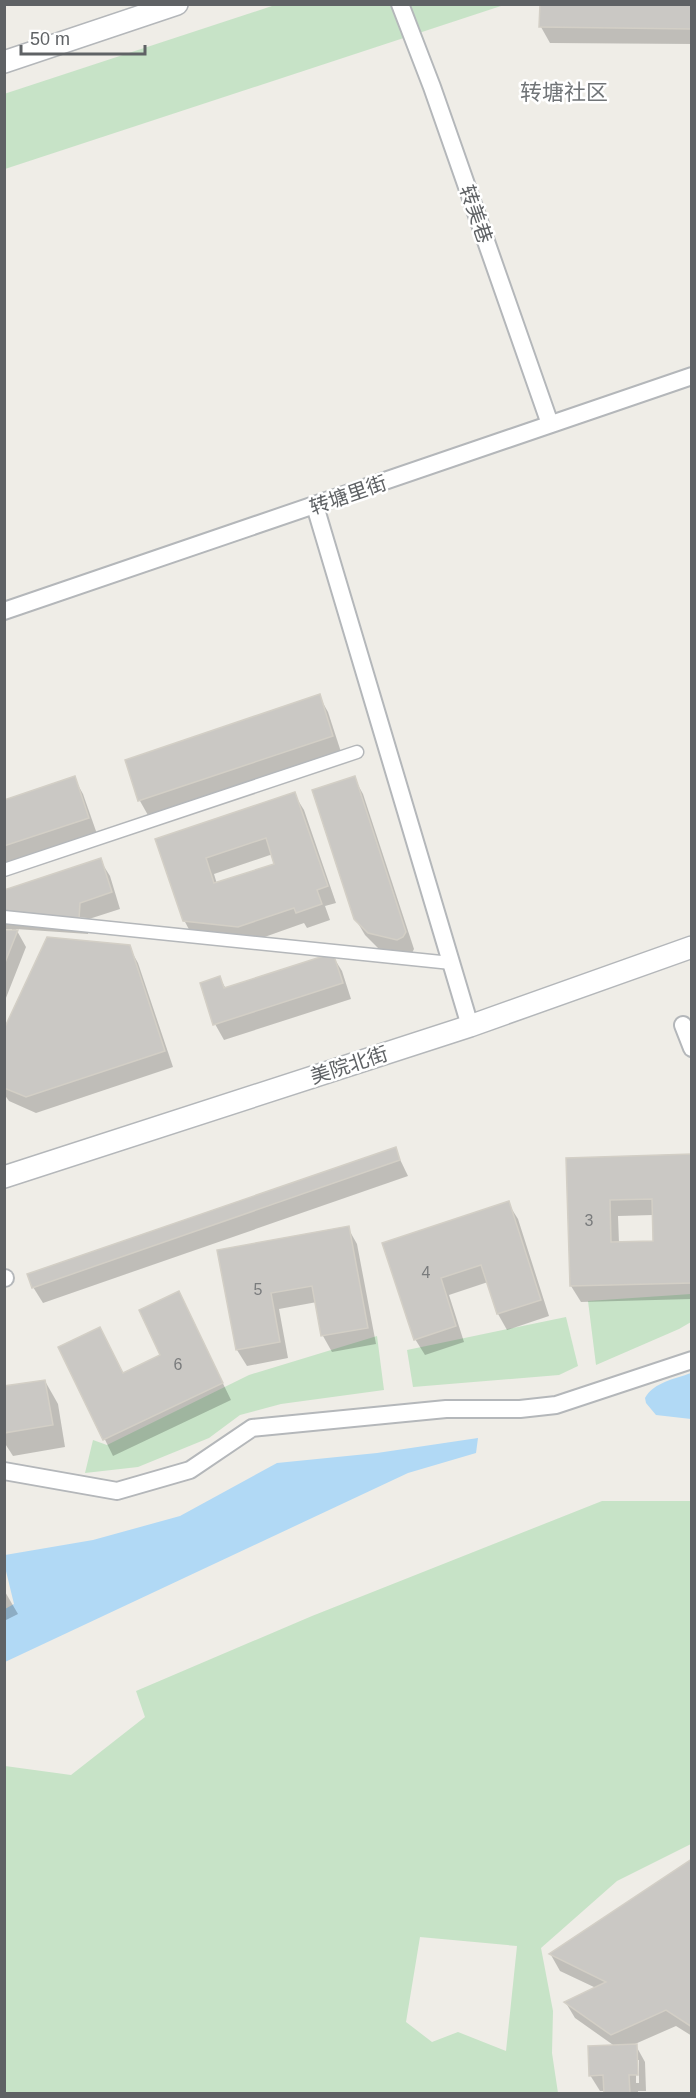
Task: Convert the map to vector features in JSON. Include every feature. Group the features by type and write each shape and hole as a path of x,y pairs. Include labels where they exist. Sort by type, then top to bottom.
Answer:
{"street":[{"path":"4,62 177,4"},
{"name":"转美巷","path":"400,4 436,98 550,424"},
{"name":"转塘里街","path":"4,611 692,376"},
{"path":"315,506 470,1026"},
{"path":"4,870 357,752"},
{"path":"4,917 451,963"},
{"name":"美院北街","path":"4,1177 470,1026 692,947"},
{"path":"684,1024 692,1048"},
{"path":"4,1472 117,1491 190,1470 252,1428 447,1409 520,1409 556,1405 692,1360"}],"green space":[{"path":"275,5 504,5 5,169 4,94"},
{"path":"691,1294 691,1322 596,1365 588,1301"},
{"path":"566,1317 578,1366 559,1375 413,1387 407,1350"},
{"path":"377,1336 384,1390 281,1404 240,1415 209,1438 138,1467 85,1473 93,1440 107,1445 249,1375"},
{"path":"602,1501 691,1501 691,1844 617,1881 541,1948 553,2011 552,2053 558,2093 5,2093 5,1766 71,1775 145,1717 136,1691 312,1616","holes":["420,1937 517,1946 506,2051 458,2032 432,2042 406,2022"]}],"water":[{"path":"691,1373 691,1419 656,1415 646,1403 645,1398 649,1393 665,1382"},
{"path":"478,1438 476,1453 408,1473 5,1662 5,1609 14,1604 5,1567 5,1555 93,1540 180,1516 277,1463 377,1453"}],"building":[{"path":"540,4 692,4 692,29 539,27"},
{"path":"320,694 333,736 138,801 125,760"},
{"path":"75,776 89,818 4,846 4,800"},
{"path":"355,776 406,932 397,940 368,933 354,919 312,790"},
{"path":"295,792 328,886 317,890 322,904 296,913 294,908 238,927 183,921 155,839","holes":["266,838 274,864 214,883 206,858"]},
{"path":"101,858 112,892 80,903 79,919 4,914 4,890"},
{"path":"4,930 18,930 4,965"},
{"path":"47,937 130,945 165,1051 26,1097 4,1088 4,1029"},
{"path":"333,953 343,983 213,1025 200,983 220,976 224,988"},
{"path":"396,1147 400,1160 32,1288 27,1274"},
{"path":"692,1154 692,1283 570,1286 566,1158","holes":["652,1199 653,1241 611,1242 610,1200"]},
{"path":"509,1201 541,1300 497,1314 481,1265 441,1278 456,1326 414,1340 382,1243"},
{"path":"349,1226 368,1328 321,1336 312,1286 271,1293 280,1342 236,1350 217,1250"},
{"path":"179,1291 223,1383 103,1440 58,1347 100,1327 123,1373 160,1355 139,1310"},
{"path":"45,1380 53,1425 4,1433 4,1386"},
{"path":"692,1859 692,2027 666,2010 611,2035 564,2002 606,1982 549,1954"},
{"path":"637,2044 638,2075 629,2075 630,2094 604,2094 603,2075 589,2076 588,2046"}],"district":[{"name":"转塘社区","path":"564,92"}]}
